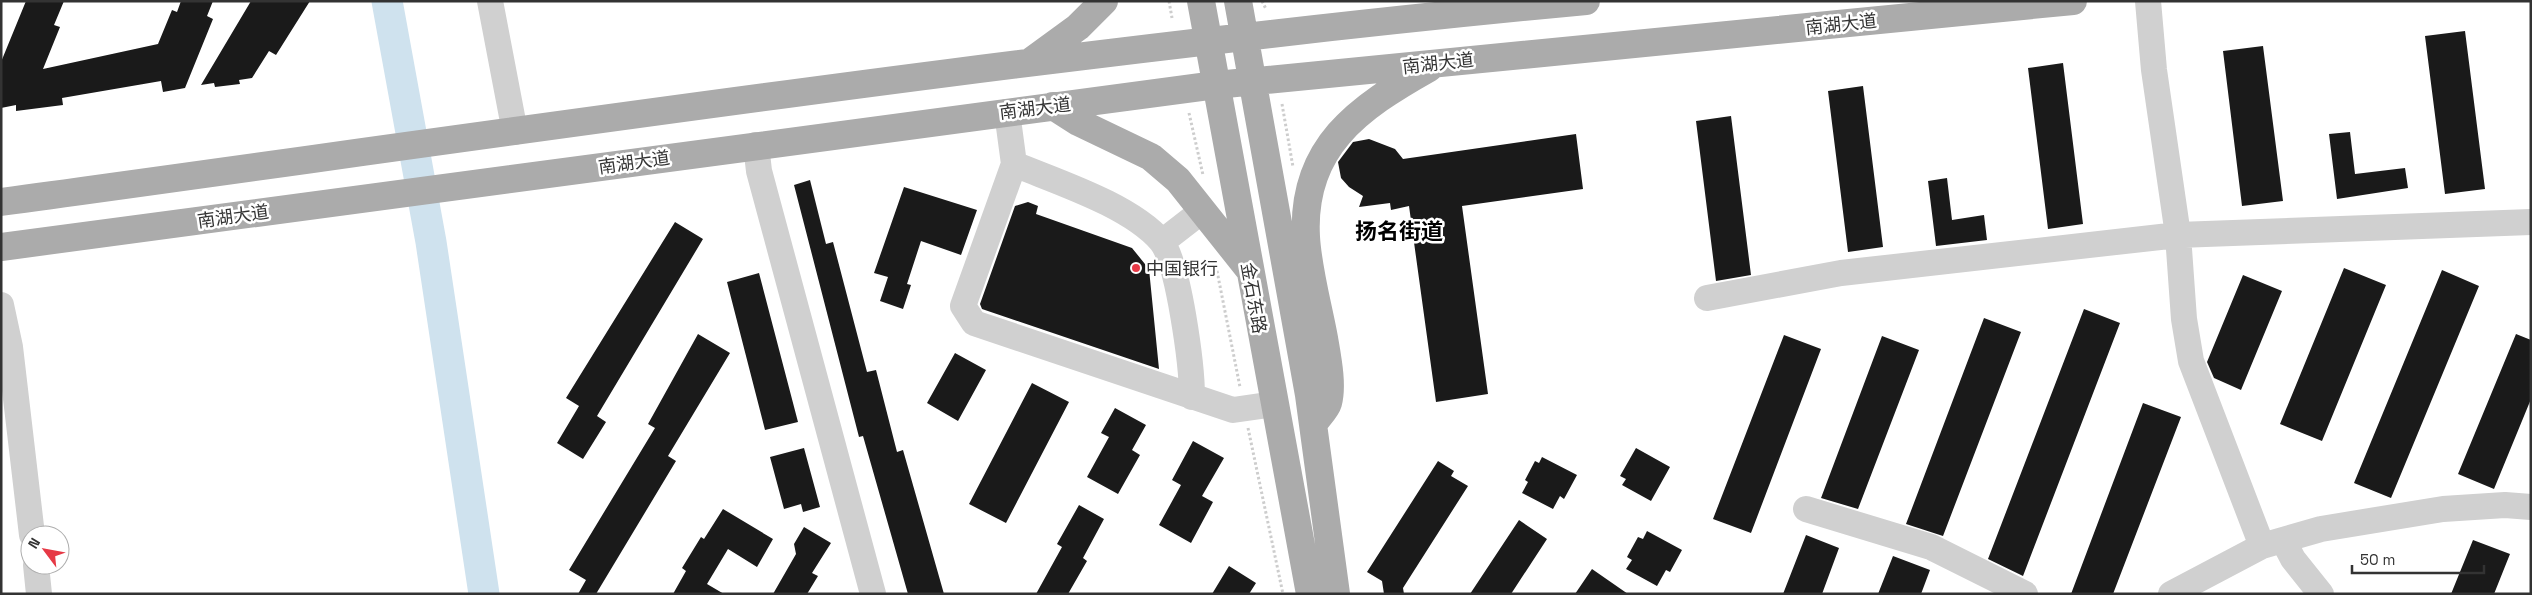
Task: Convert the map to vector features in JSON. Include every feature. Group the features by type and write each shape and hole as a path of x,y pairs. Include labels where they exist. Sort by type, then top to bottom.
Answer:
{"main road":[{"path":"1028,64 1078,27 1104,1"},
{"name":"金石东路","path":"1201,1 1310,594"},
{"name":"金石东路","path":"1238,1 1254,81 1313,424 1336,594"},
{"path":"1381,1 1405,18"},
{"path":"1,202 1208,40 1405,18 1586,1"},
{"name":"南湖大道","path":"1,247 1216,85 2073,1"},
{"path":"1313,424 1328,403 1329,365 1306,238 1307,198 1321,157 1349,122 1375,101 1400,83 1438,63"},
{"path":"1053,106 1078,122 1151,157 1178,180 1249,269"}],"street":[{"path":"490,1 515,132"},
{"path":"2148,1 2154,70 2178,235 2184,319 2191,361 2272,543 2293,558 2321,594"},
{"path":"1007,112 1014,164 963,306 974,322 1233,410 1274,404"},
{"path":"756,145 759,171 873,594"},
{"path":"1014,164 1104,202 1140,224 1162,242 1174,270 1192,370 1192,397"},
{"path":"1162,242 1202,211"},
{"path":"1707,298 1840,272 2178,235 2531,222"},
{"path":"1,305 10,347 31,525"},
{"path":"2171,594 2272,543 2330,527 2443,509 2505,505 2531,507"},
{"path":"1806,509 1931,546 2025,594"},
{"path":"37,575 39,594"}],"path":[{"path":"1169,1 1172,18"},
{"path":"1262,1 1266,9"},
{"path":"1189,113 1206,184"},
{"name":"金石东路","path":"1216,263 1244,409 1283,594"}],"building":[{"path":"26,1 64,1 54,25 60,27 43,69 158,44 172,10 177,12 181,1 213,1 207,16 213,19 185,88 163,92 161,81 62,98 63,105 16,111 16,105 1,108 1,62"},
{"path":"251,1 310,1 276,55 269,51 252,78 239,80 240,84 215,87 214,83 201,85"},
{"path":"2465,31 2485,189 2445,194 2425,36"},
{"path":"2263,46 2283,201 2242,206 2223,51"},
{"path":"2063,63 2083,224 2048,229 2028,68"},
{"path":"1863,86 1883,247 1848,252 1828,91"},
{"path":"1731,116 1751,275 1716,281 1696,121"},
{"path":"2350,132 2355,174 2405,168 2408,188 2337,199 2329,134"},
{"path":"1576,134 1583,189 1462,206 1488,394 1436,402 1409,206 1391,210 1390,203 1359,207 1363,196 1349,187 1341,178 1338,162 1353,142 1369,139 1395,149 1403,159"},
{"path":"1947,178 1952,220 1984,215 1987,240 1936,246 1928,181"},
{"path":"810,180 826,244 833,242 867,372 876,370 897,452 903,450 944,594 908,594 863,436 859,437 794,185"},
{"path":"904,187 977,210 961,255 921,241 907,284 911,285 903,309 880,301 888,277 874,273"},
{"path":"1028,202 1038,206 1036,214 1132,248 1149,269 1159,369 982,309 980,304 1015,206"},
{"path":"675,222 703,239 597,416 606,422 583,459 557,443 579,406 566,398"},
{"path":"2344,268 2386,285 2322,441 2280,424"},
{"path":"2442,270 2479,286 2391,498 2354,483"},
{"path":"759,273 798,422 765,430 727,282"},
{"path":"2243,275 2282,291 2241,390 2214,378 2207,362"},
{"path":"2084,309 2120,323 2023,576 1988,559"},
{"path":"1984,318 2021,332 1943,536 1906,524"},
{"path":"698,334 730,353 668,456 676,461 596,594 578,594 586,580 569,570 655,428 648,424"},
{"path":"2516,334 2531,340 2531,399 2494,489 2458,474"},
{"path":"1784,335 1821,349 1751,533 1713,519"},
{"path":"1882,336 1919,350 1858,509 1821,498"},
{"path":"955,353 986,370 958,421 927,403"},
{"path":"1032,383 1069,402 1006,523 969,504"},
{"path":"2143,403 2181,417 2113,594 2071,594"},
{"path":"1115,408 1146,425 1132,450 1140,455 1118,494 1087,477 1109,437 1101,433"},
{"path":"1193,441 1224,458 1202,496 1213,502 1191,543 1159,525 1181,485 1172,480"},
{"path":"804,448 820,507 803,512 801,504 784,509 770,457"},
{"path":"1636,448 1670,467 1651,501 1622,485 1626,479 1620,476"},
{"path":"1542,457 1577,475 1564,499 1560,496 1553,509 1522,493 1528,482 1525,480 1535,461 1539,463"},
{"path":"1438,461 1454,471 1451,476 1468,486 1403,588 1404,594 1384,594 1382,581 1367,572"},
{"path":"1079,505 1104,519 1083,558 1087,561 1068,594 1036,594 1062,547 1057,544"},
{"path":"723,509 773,539 757,567 728,549 707,584 724,594 673,594 686,571 682,568 701,537 704,539"},
{"path":"1519,520 1547,539 1511,594 1470,594"},
{"path":"804,527 831,543 812,573 818,576 807,594 773,594 796,554 794,544"},
{"path":"1647,531 1682,550 1670,572 1666,570 1657,586 1626,569 1632,560 1627,557 1638,537 1643,539"},
{"path":"1806,535 1839,548 1822,594 1783,594"},
{"path":"2473,540 2510,554 2494,594 2451,594"},
{"path":"1893,556 1930,570 1921,594 1878,594"},
{"path":"1229,566 1256,583 1249,594 1212,594"},
{"path":"1592,569 1628,594 1575,594"}],"waterway":[{"path":"387,1 431,242 484,594"}],"place":[{"name":"中国银行","path":"1136,268"}],"district":[{"name":"扬名街道","path":"1399,231"}]}
